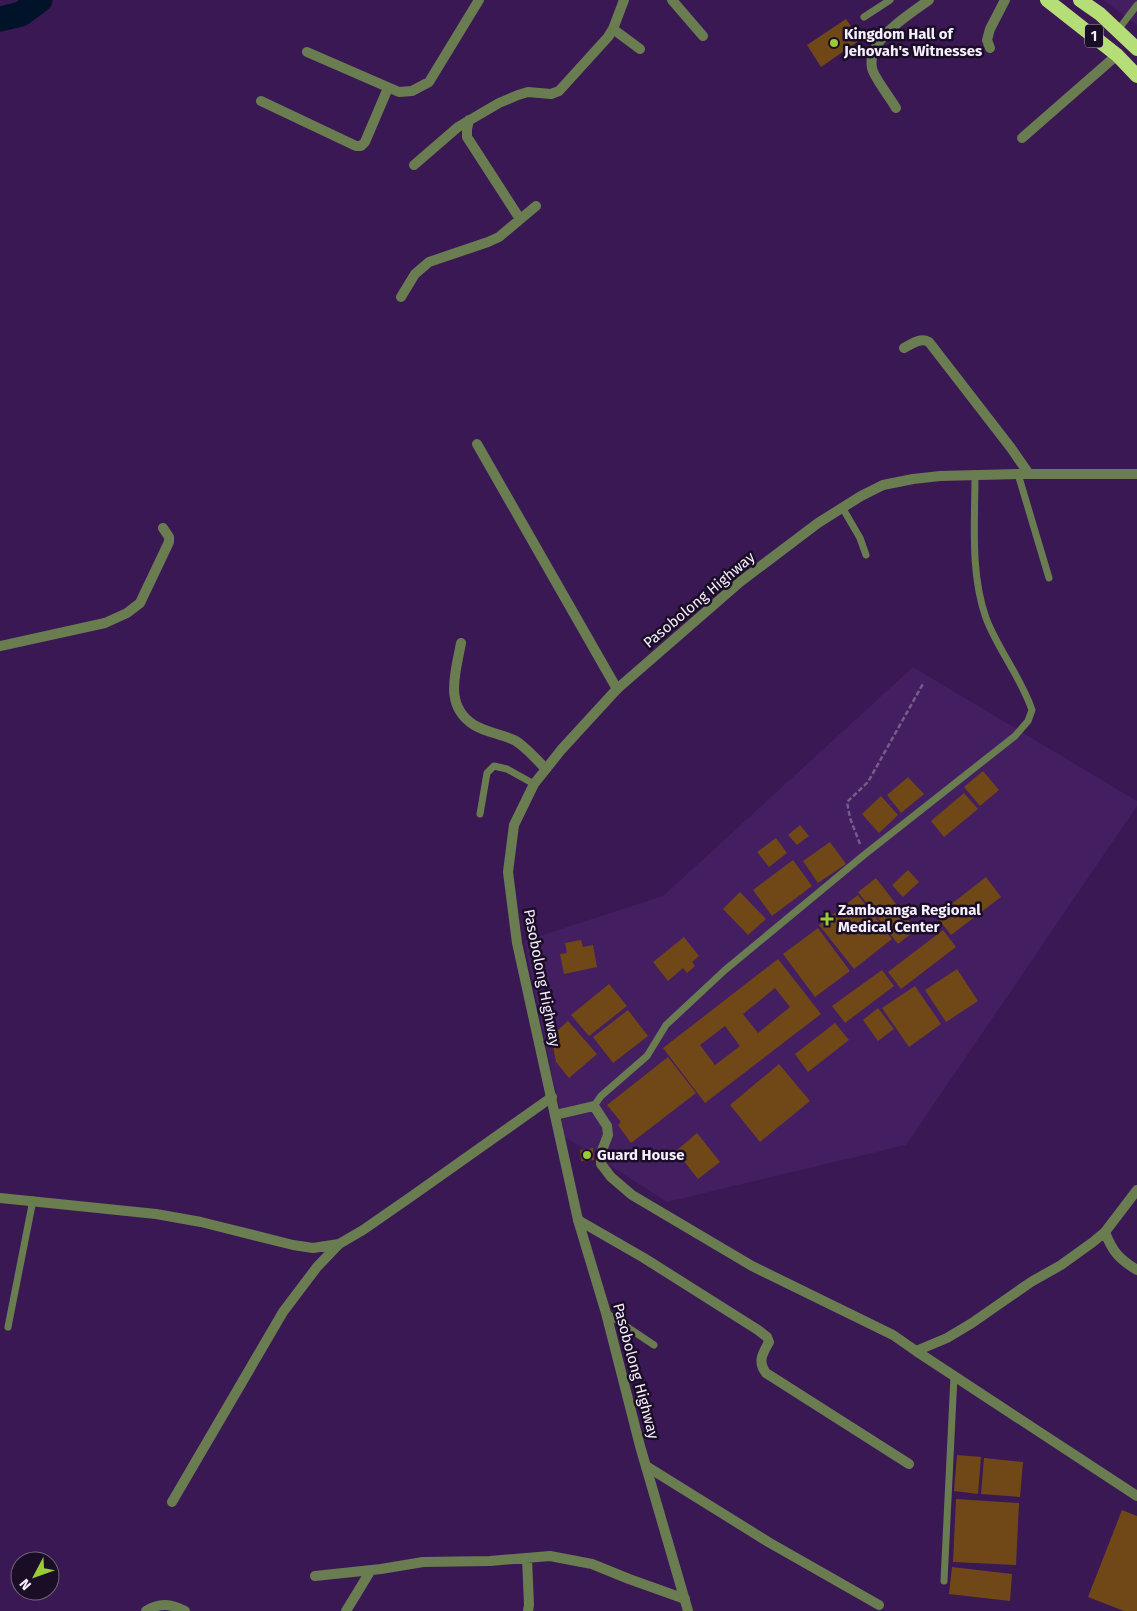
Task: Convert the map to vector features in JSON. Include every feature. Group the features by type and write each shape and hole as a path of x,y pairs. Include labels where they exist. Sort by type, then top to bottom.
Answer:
{"highway":[{"name":"1","path":"1047,0 1117,55 1137,76"},
{"name":"1","path":"1080,0 1118,30 1137,49"}],"street":[{"path":"307,52 388,88 398,92 406,92 429,82 479,0"},
{"path":"414,165 447,136 469,120 518,94 528,92 551,94 559,91 608,37 624,0"},
{"path":"672,0 703,36"},
{"path":"896,108 872,69 872,54 875,46 885,35 929,0"},
{"path":"990,48 987,40 990,29 1005,0"},
{"path":"613,29 640,49"},
{"path":"1022,138 1117,55"},
{"path":"261,101 356,146 361,146 365,142 388,88"},
{"path":"469,120 466,129 467,137 520,220"},
{"path":"401,298 415,274 429,262 499,237 536,206"},
{"path":"904,348 918,340 929,342 1029,474"},
{"path":"476,444 617,689"},
{"name":"Pasobolong Highway","path":"688,1611 646,1466 606,1313 578,1220 516,943 508,872 514,825 534,784 546,768 617,689 740,582 842,507 883,485 913,479 975,474 1137,474"},
{"path":"0,646 105,624 134,608 140,603 169,542 169,537 163,528"},
{"path":"461,643 453,687 454,700 461,713 474,725 516,740 546,768"},
{"path":"172,1502 284,1312 317,1267 339,1244 370,1225 552,1097"},
{"path":"555,1115 594,1106 607,1126 608,1135 601,1153 601,1164 632,1195 752,1266 893,1335 1137,1496"},
{"path":"916,1351 947,1338 972,1324 1031,1282 1061,1266 1094,1242 1105,1232 1137,1190"},
{"path":"0,1198 156,1214 201,1222 293,1245 313,1248 339,1244"},
{"path":"578,1220 644,1258 758,1330 767,1337 769,1342 762,1355 761,1363 766,1373 909,1464"},
{"path":"1105,1232 1111,1247 1120,1258 1137,1270"},
{"path":"646,1466 770,1543 879,1605"},
{"path":"315,1576 423,1562 490,1561 550,1556 592,1564 685,1599"},
{"path":"527,1558 528,1611"},
{"path":"346,1611 371,1570"},
{"path":"146,1611 159,1605 171,1605 185,1611"}],"lane":[{"path":"864,17 890,0"},
{"path":"1118,30 1137,5"},
{"path":"594,1106 602,1096 647,1056 666,1025 725,970 864,855 1015,736 1028,721 1032,710 1026,692 987,620 979,596 975,568 975,474"},
{"path":"1018,474 1049,578"},
{"path":"842,507 860,538 866,555"},
{"path":"480,814 487,773 494,766 507,768 534,784"},
{"path":"8,1327 33,1200"},
{"path":"606,1313 654,1345"},
{"path":"944,1581 954,1376"}],"path":[{"path":"864,855 850,818 847,802 868,782 924,682"}],"shaded area":[{"path":"1103,0 1137,0 1137,25"},
{"name":"Zamboanga Regional Medical Center","path":"913,667 1137,801 1137,806 906,1145 667,1202 565,1137 524,941 663,896"}],"building":[{"name":"Kingdom Hall of Jehovah's Witnesses","path":"846,19 860,40 821,67 807,45"},
{"path":"983,771 999,790 980,806 964,787"},
{"path":"908,777 924,794 901,813 887,795"},
{"path":"964,793 978,809 944,837 931,821"},
{"path":"881,796 898,815 879,833 862,814"},
{"path":"800,825 809,836 797,845 788,835"},
{"path":"776,838 787,853 769,867 757,852"},
{"path":"830,842 846,864 818,883 803,861"},
{"path":"793,860 812,886 772,916 753,890"},
{"path":"908,870 919,882 903,897 892,885"},
{"path":"986,877 1001,897 951,935 936,916"},
{"path":"876,878 916,930 898,944 858,892"},
{"path":"740,892 766,919 748,935 723,909"},
{"path":"858,895 892,939 854,969 819,925"},
{"path":"818,928 850,971 815,997 783,954"},
{"path":"943,930 956,947 901,989 888,972"},
{"path":"684,937 699,956 692,962 695,966 687,973 683,968 668,981 653,962"},
{"path":"581,940 583,947 593,945 597,967 564,974 560,954 567,953 565,943"},
{"path":"778,959 821,1014 705,1103 663,1048","holes":["775,988 790,1007 758,1033 743,1014","725,1026 740,1046 715,1065 700,1045"]},
{"path":"957,969 978,1001 946,1022 925,990"},
{"path":"882,970 894,986 845,1023 832,1006"},
{"path":"609,984 627,1006 589,1036 571,1015"},
{"path":"915,986 941,1024 909,1047 882,1008"},
{"path":"878,1008 894,1029 878,1041 863,1020"},
{"path":"628,1010 648,1036 613,1063 593,1037"},
{"path":"568,1021 597,1054 569,1078 556,1062 551,1036"},
{"path":"835,1023 849,1040 808,1072 795,1054"},
{"path":"668,1057 696,1093 631,1143 618,1125 621,1122 607,1105"},
{"path":"779,1064 810,1101 760,1142 730,1105"},
{"path":"697,1133 720,1162 698,1179 676,1151"},
{"name":"Guard House","path":"593,1148 594,1160 581,1161 580,1150"},
{"path":"957,1455 981,1457 978,1494 954,1491"},
{"path":"984,1458 1023,1462 1020,1497 981,1494"},
{"path":"956,1499 1019,1503 1016,1565 953,1562"},
{"path":"1122,1510 1137,1516 1137,1611 1124,1611 1088,1597"},
{"path":"952,1567 1012,1574 1010,1601 949,1594"}],"waterway":[{"path":"0,19 21,14 40,0"}],"place":[{"name":"Kingdom Hall of Jehovah's Witnesses","path":"834,43"},
{"name":"Zamboanga Regional Medical Center","path":"827,919"},
{"name":"Guard House","path":"587,1155"}]}
